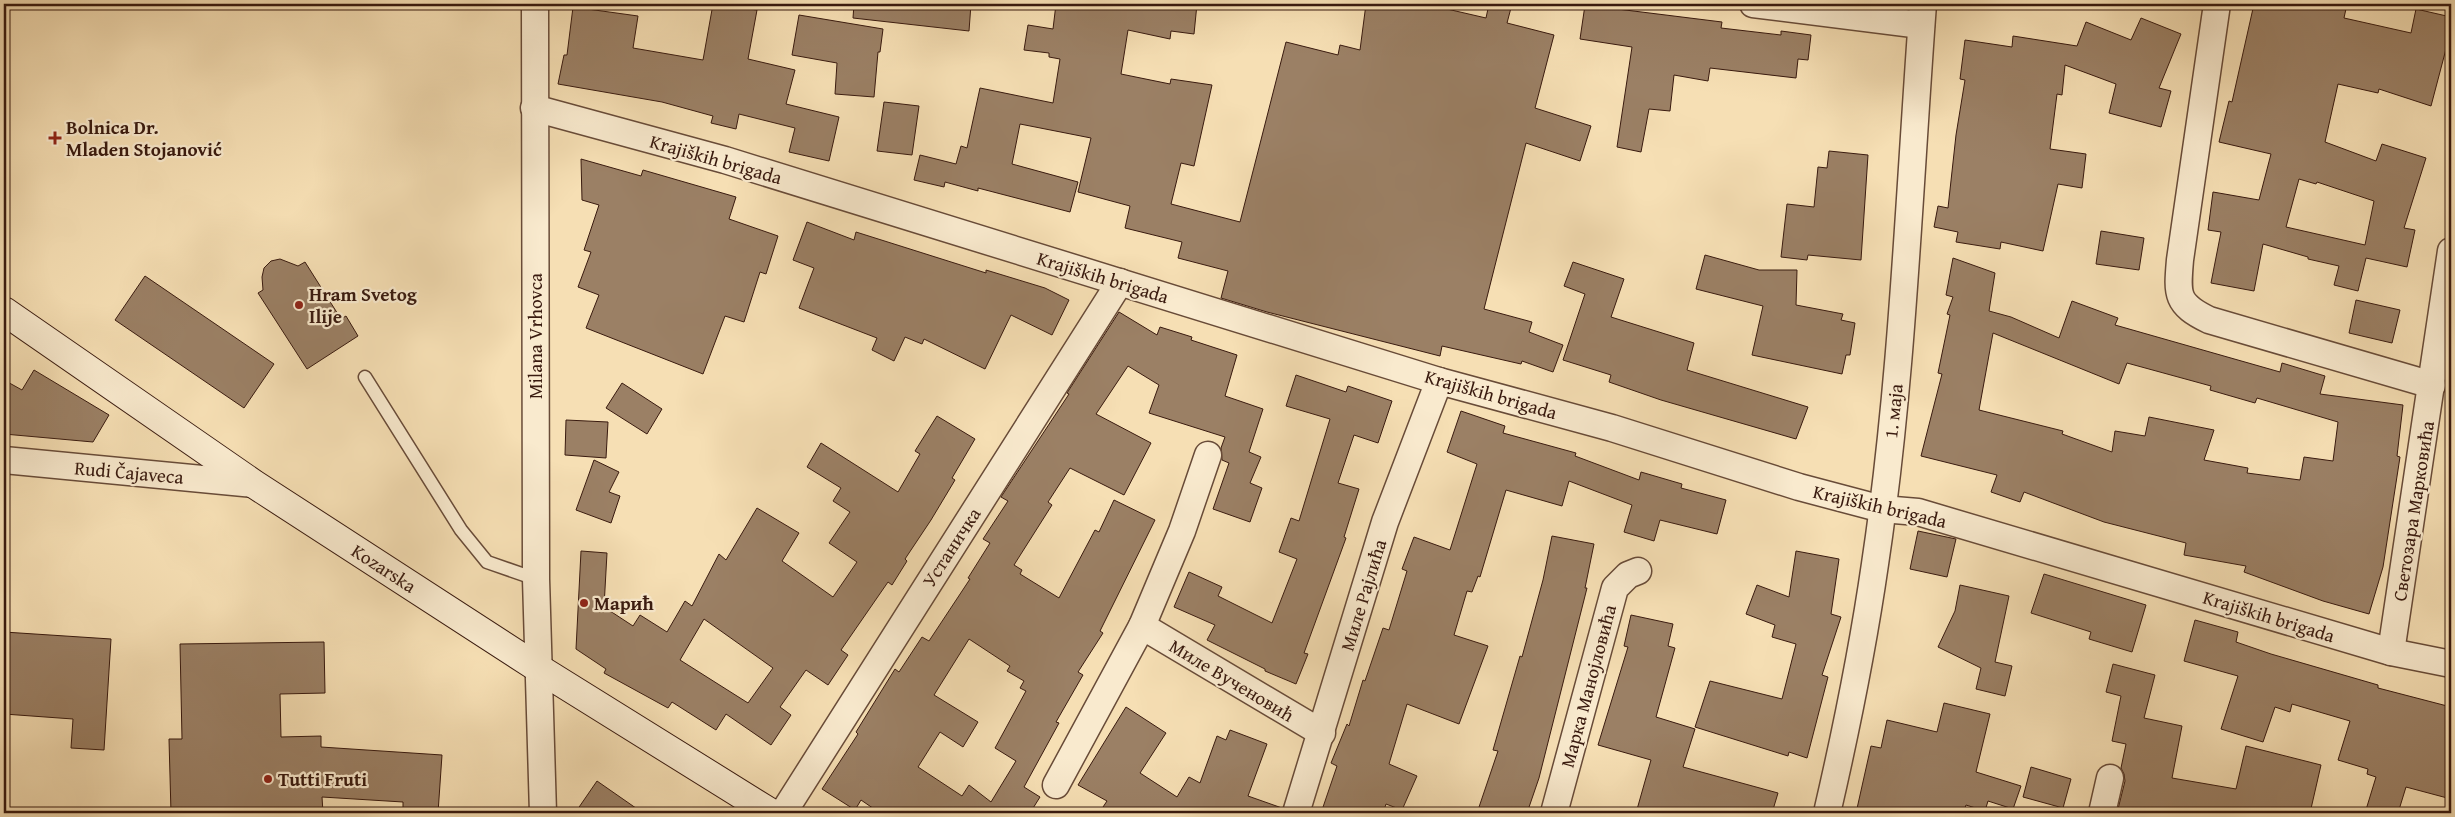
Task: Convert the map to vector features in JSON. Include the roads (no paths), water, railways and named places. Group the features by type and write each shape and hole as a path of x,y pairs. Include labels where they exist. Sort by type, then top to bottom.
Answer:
{"street":[{"name":"Milana Vrhovca","path":"535,4 536,579 543,813"},
{"path":"1752,4 1922,14"},
{"path":"2217,4 2180,260 2179,296 2184,305 2209,320 2432,384"},
{"name":"1. маја","path":"1827,813 1840,755 1875,565 1882,509 1894,406 1922,14"},
{"name":"Krajiških brigada","path":"534,108 725,160 1439,380 1612,428 1799,487 1882,509 1918,512 2392,652 2451,664"},
{"name":"Светозара Марковића","path":"2392,652 2451,252"},
{"name":"Устаничка","path":"784,813 1120,282"},
{"name":"Kozarska","path":"4,311 254,484 538,668 770,813"},
{"name":"Миле Рајлића","path":"1296,813 1385,522 1439,380"},
{"path":"1056,785 1142,626 1182,531 1208,454"},
{"name":"Rudi Čajaveca","path":"4,460 254,484"},
{"name":"Марка Манојловића","path":"1554,813 1615,588 1628,574 1638,571"},
{"name":"Миле Вученовић","path":"1142,626 1322,733"},
{"path":"2102,813 2110,778"}],"lane":[{"path":"366,377 461,530 487,562 536,579"}],"place":[{"name":"Bolnica Dr. Mladen Stojanović","path":"55,138"},
{"name":"Hram Svetog Ilije","path":"299,305"},
{"name":"Марић","path":"584,603"},
{"name":"Tutti Fruti","path":"268,779"}]}
